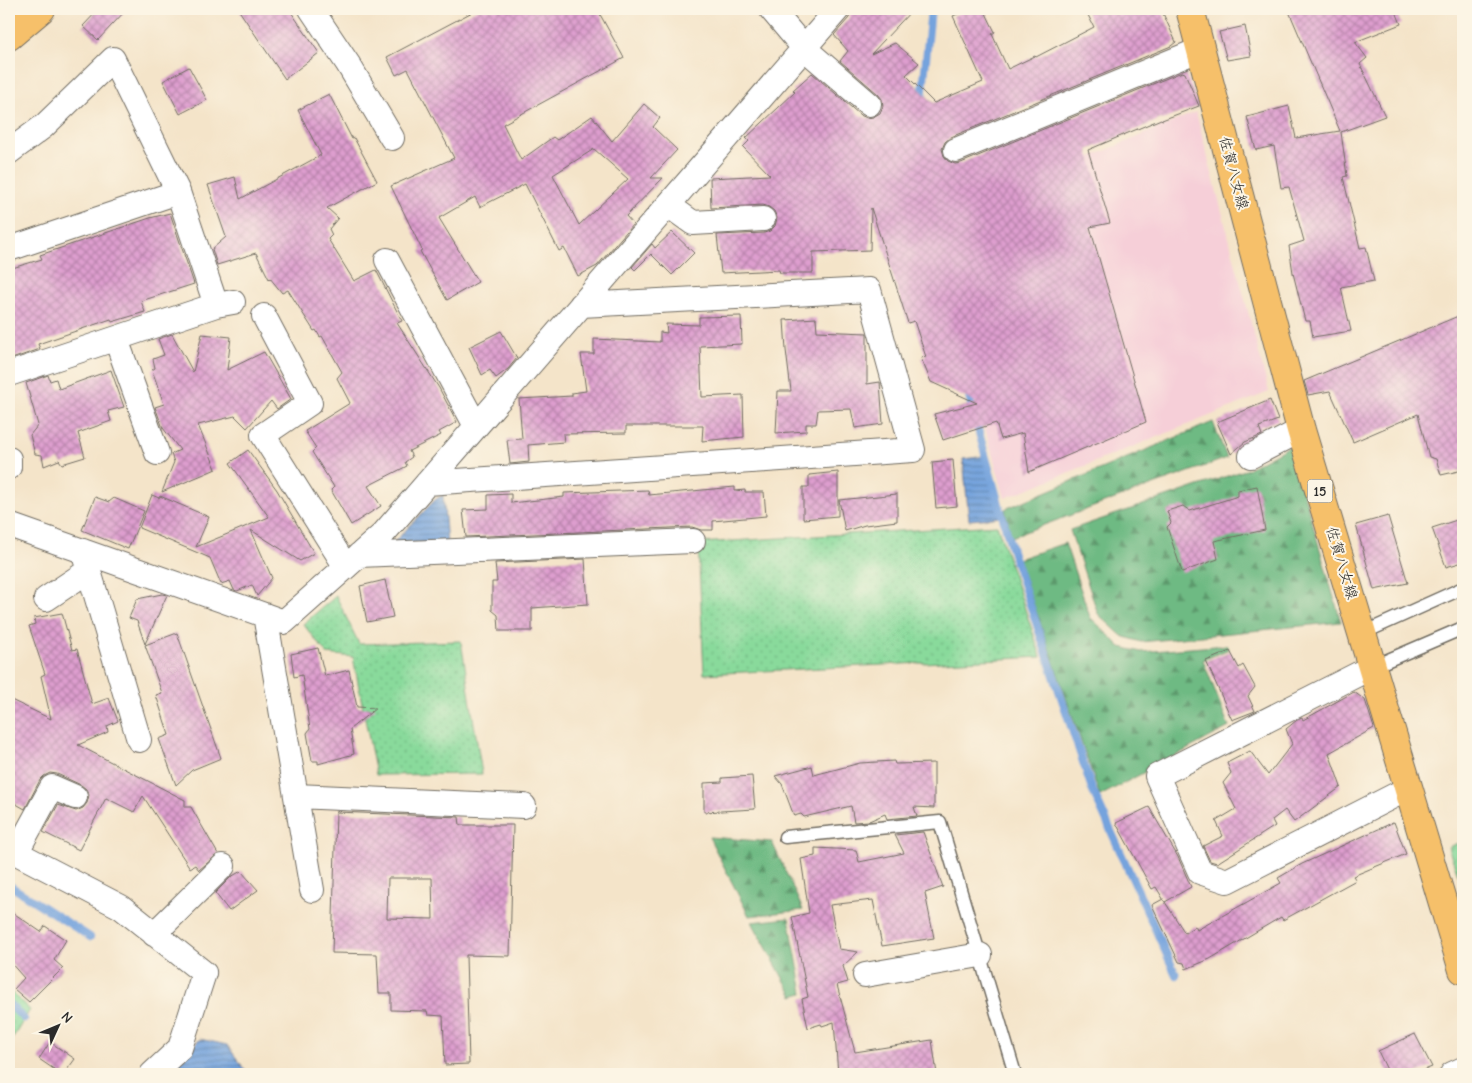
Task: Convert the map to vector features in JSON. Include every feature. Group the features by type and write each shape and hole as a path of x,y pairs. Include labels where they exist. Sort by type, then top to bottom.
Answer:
{"main road":[{"path":"9,36 41,9"},
{"name":"佐賀八女線","path":"1190,9 1301,430 1463,970"}],"street":[{"path":"311,9 348,64 392,138"},
{"path":"771,9 804,48 869,104"},
{"path":"9,525 85,561 284,622 383,534 838,9"},
{"path":"956,150 1201,49"},
{"path":"9,152 44,126 113,59 178,192 224,304 9,374"},
{"path":"9,249 178,192"},
{"path":"668,204 693,223 763,220"},
{"path":"388,260 476,426"},
{"path":"427,483 913,450 868,290 581,305"},
{"path":"264,316 310,403 264,435 352,561"},
{"path":"116,339 157,453"},
{"path":"1251,456 1301,430"},
{"path":"9,459 9,467"},
{"path":"352,561 693,541"},
{"path":"46,599 85,561"},
{"path":"85,561 138,740"},
{"path":"265,615 312,890"},
{"path":"1372,667 1157,776 1200,872 1226,880 1409,788"},
{"path":"75,797 52,787 13,851 121,907 204,973 180,1048 152,1074"},
{"path":"296,796 524,806"},
{"path":"154,934 223,866"},
{"path":"865,975 980,955"},
{"path":"1452,1074 1463,1069"}],"lane":[{"path":"1363,632 1463,588"},
{"path":"1372,667 1463,628"},
{"path":"785,837 940,822 1015,1074"}],"shaded area":[{"path":"1196,112 1269,392 1005,498 924,217 1037,180"}],"green space":[{"path":"1213,422 1227,458 1011,537 1005,509"},
{"path":"1290,446 1341,622 1141,642 1122,636 1098,614 1070,530 1245,470"},
{"path":"997,525 1041,657 704,674 698,543"},
{"path":"1065,543 1090,617 1121,647 1141,652 1227,645 1229,649 1203,660 1229,727 1100,796 1018,559"},
{"path":"336,596 359,644 461,641 482,774 376,775 353,657 327,654 303,624"},
{"path":"709,837 772,842 803,910 749,916"},
{"path":"1463,841 1463,888 1448,847"},
{"path":"789,918 803,993 793,996 752,922"},
{"path":"9,990 30,1010 9,1044"}],"water":[{"path":"986,456 1003,517 969,520 963,459"},
{"path":"443,495 447,543 393,543 435,500"},
{"path":"200,1039 227,1045 248,1074 166,1074 193,1049"}],"building":[{"path":"99,9 127,9 98,40 83,26"},
{"path":"238,9 289,9 319,53 285,79"},
{"path":"478,9 597,9 624,58 503,124 521,160 553,137 557,140 592,116 612,141 644,104 660,118 653,127 677,150 651,178 663,178 626,216 633,224 597,266 578,276 564,248 559,251 525,184 480,207 475,197 439,218 478,282 447,300 420,251 422,250 391,186 454,158 408,69 396,75 387,57","holes":["594,149 628,179 579,225 553,175"]},
{"path":"851,9 913,9 871,54 895,43 919,63 906,75 934,103 983,82 953,16 969,9 984,9 995,32 992,34 1008,69 1036,57 1094,27 1085,9 1161,9 1176,42 1171,46 951,137 945,142 942,149 948,161 955,164 961,163 1182,72 1185,73 1199,106 1161,119 1088,150 1110,223 1090,227 1146,422 1029,472 1023,433 1001,439 996,423 943,440 934,414 977,403 931,382 921,358 926,357 914,321 908,323 871,208 870,250 813,252 813,273 780,273 779,270 721,273 717,235 764,233 770,231 775,226 777,218 774,211 763,205 711,208 710,178 770,175 743,147 749,141 746,138 795,92 793,90 812,73 860,115 867,118 880,113 883,106 882,99 840,61 848,51 834,35 849,18"},
{"path":"1288,9 1395,9 1401,24 1355,42 1367,58 1360,64 1385,116 1341,132 1347,176 1343,177 1360,248 1366,247 1374,281 1341,287 1351,331 1313,337 1310,321 1305,321 1293,273 1289,246 1304,241 1289,187 1281,188 1274,146 1256,150 1247,117 1289,106 1296,138 1340,131"},
{"path":"1245,26 1251,56 1227,60 1219,32"},
{"path":"189,67 207,100 180,114 163,81"},
{"path":"329,94 352,139 354,138 377,181 327,208 338,218 329,229 332,235 328,239 354,281 376,270 402,321 397,323 439,388 457,422 439,432 441,435 409,451 412,457 405,462 407,466 368,486 381,506 351,525 331,490 334,487 312,452 316,448 305,431 350,403 337,378 342,372 322,336 320,337 316,330 314,331 288,290 282,293 269,279 256,253 217,265 212,249 226,237 208,185 235,177 240,199 321,155 298,110"},
{"path":"170,213 194,284 141,301 145,312 112,322 111,319 38,344 40,349 9,360 9,269 42,259 40,255"},
{"path":"672,232 694,253 672,275 651,254 635,270 632,267 652,244 655,248"},
{"path":"1463,314 1463,470 1441,475 1436,459 1429,457 1418,414 1353,442 1330,391 1308,395 1304,381"},
{"path":"741,316 742,344 700,346 702,397 743,395 744,437 702,441 703,426 626,426 626,433 563,434 564,442 528,445 529,462 510,464 507,440 522,439 519,399 572,396 572,393 586,391 581,354 594,354 594,339 660,342 660,332 667,333 666,324 699,325 699,317"},
{"path":"816,318 817,331 867,333 867,384 880,382 883,424 855,428 851,409 818,410 816,424 806,424 806,431 776,433 778,391 791,391 784,320"},
{"path":"501,331 517,358 508,369 496,378 490,370 482,375 469,347"},
{"path":"172,334 193,372 202,334 231,337 227,370 264,352 291,399 277,409 271,401 247,428 235,416 198,425 216,469 162,492 174,462 171,454 180,450 163,428 155,407 164,404 152,370 155,368 153,359 164,355 158,339"},
{"path":"111,370 124,407 108,411 111,421 78,433 85,457 62,464 59,460 44,466 42,455 35,454 30,435 38,425 26,383 48,375 50,381 56,379 59,389"},
{"path":"1270,400 1278,420 1259,427 1262,435 1245,442 1231,454 1217,422"},
{"path":"248,450 277,490 314,553 300,561 251,530 272,578 257,596 252,585 237,591 234,590 230,581 221,584 210,558 139,528 152,495 159,498 160,496 209,517 196,547 269,517 230,463"},
{"path":"953,460 957,506 936,508 932,462"},
{"path":"838,472 838,516 803,519 803,487 809,487 809,475"},
{"path":"1257,486 1265,530 1214,541 1218,559 1182,572 1167,527 1171,523 1167,511 1183,506 1190,511 1238,496 1238,490"},
{"path":"735,487 735,491 764,492 766,516 713,521 713,530 701,530 692,527 466,537 463,510 488,509 488,495 511,494 511,503 564,497 564,493 648,490 649,495"},
{"path":"897,494 897,521 865,525 845,531 839,500"},
{"path":"95,497 109,502 114,498 144,511 128,549 82,530"},
{"path":"1388,516 1408,583 1374,590 1356,525"},
{"path":"1463,518 1463,562 1446,567 1432,528"},
{"path":"585,559 588,604 532,608 532,631 499,631 498,615 492,610 492,582 497,582 495,563"},
{"path":"385,580 393,617 367,622 360,586"},
{"path":"162,594 167,595 145,644 137,621 129,618 137,599"},
{"path":"62,613 72,650 77,649 92,704 109,698 118,721 107,726 108,732 78,745 185,800 185,807 191,807 218,854 199,870 195,865 190,868 143,796 134,812 106,798 79,850 43,832 58,805 76,811 83,808 87,803 89,795 81,785 57,774 50,773 40,780 25,809 9,800 9,699 51,719 41,676 45,674 29,626 35,624 34,618"},
{"path":"177,633 221,758 192,770 176,785 159,739 169,735 156,695 162,693 145,645"},
{"path":"318,648 325,676 349,670 357,707 376,708 350,729 354,754 318,764 318,761 312,761 307,733 310,729 302,675 294,677 291,654"},
{"path":"1230,651 1239,668 1243,665 1255,687 1248,696 1255,711 1232,720 1206,661"},
{"path":"1354,692 1365,700 1374,728 1329,753 1341,787 1294,822 1285,810 1272,820 1275,826 1217,863 1210,861 1203,846 1223,836 1216,821 1236,809 1223,783 1231,773 1227,763 1250,751 1268,775 1292,744 1286,729 1297,720 1302,718 1303,720"},
{"path":"894,761 895,764 934,763 934,808 914,807 917,816 887,819 885,814 869,821 854,822 851,806 804,817 801,814 794,816 782,784 775,776 812,766 814,775 860,763"},
{"path":"752,776 755,809 704,812 704,783 722,782 722,778"},
{"path":"1149,807 1178,857 1191,887 1165,902 1156,887 1152,889 1116,823"},
{"path":"336,812 459,817 460,825 513,825 510,956 466,955 469,1064 445,1065 443,1016 428,1015 427,1011 391,1010 391,993 379,993 377,954 332,953","holes":["388,878 432,878 433,919 387,918"]},
{"path":"1394,822 1406,854 1353,876 1356,880 1283,920 1281,917 1210,959 1186,969 1184,963 1179,962 1152,905 1163,899 1185,933 1195,926 1197,930 1281,883 1278,878 1302,864"},
{"path":"923,832 943,887 925,893 934,938 882,946 873,900 830,905 839,949 858,952 843,966 848,982 837,985 855,1052 932,1040 937,1074 838,1074 834,1022 808,1028 802,999 808,997 792,917 809,913 801,859 815,856 815,848 856,850 859,862 904,853 895,835"},
{"path":"241,871 258,890 229,911 215,893 231,877"},
{"path":"9,910 41,932 45,926 66,940 54,960 63,968 29,1002 14,989 24,978 9,961"},
{"path":"1415,1034 1432,1067 1414,1074 1389,1074 1378,1051"},
{"path":"50,1042 75,1059 64,1074 61,1074 39,1059"}],"waterway":[{"path":"922,100 931,9"},
{"path":"967,390 1013,554 1092,789 1176,975"},
{"path":"9,885 90,937"},
{"path":"9,1004 24,1019"}]}
